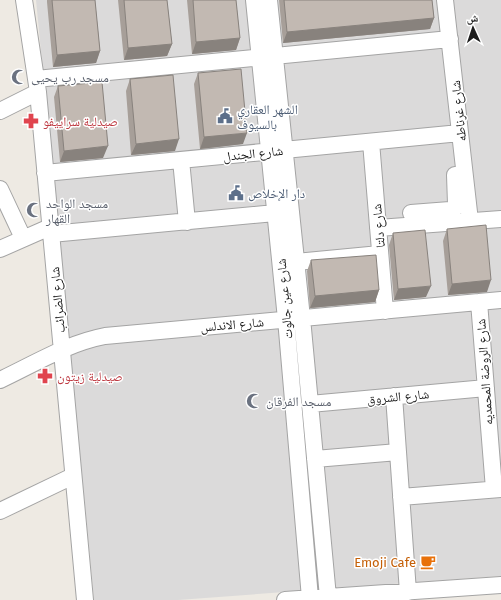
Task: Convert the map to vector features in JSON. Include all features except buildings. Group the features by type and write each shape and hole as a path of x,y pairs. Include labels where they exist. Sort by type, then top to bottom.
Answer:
{"street":[{"name":"شارع الضرائب","path":"24,0 37,86 85,600"},
{"name":"شارع عين جالوت","path":"254,0 267,57 277,151 296,262 294,319 310,598"},
{"name":"شارع عين جالوت","path":"267,57 269,0"},
{"name":"شارع غرناطه","path":"445,0 470,221"},
{"path":"0,111 37,86 267,57 450,39"},
{"name":"شارع الجندل","path":"45,173 460,133"},
{"name":"شارع دلتا","path":"371,142 385,311"},
{"name":"شارع عين جالوت","path":"277,151 276,213 310,404 328,597"},
{"path":"181,160 187,222"},
{"path":"378,228 455,208 455,175"},
{"path":"0,189 24,238"},
{"path":"0,249 24,238 50,230 187,222 276,213"},
{"path":"417,217 470,221 501,219"},
{"path":"296,262 380,254"},
{"name":"شارع الاندلس","path":"0,380 76,344 105,336 501,300"},
{"name":"شارع الروضة المحمديه","path":"479,302 486,388 497,489"},
{"name":"شارع الشروق","path":"310,404 486,388"},
{"path":"394,396 408,592"},
{"path":"315,459 398,452"},
{"path":"0,511 73,476"},
{"path":"401,497 497,489"},
{"path":"285,600 501,586"}],"shaded area":[{"path":"36,0 501,0 501,576 178,600 94,600"}],"place":[{"name":"مسجد رب يحيى","path":"19,77"},
{"name":"الشهر العقاري بالسيوف","path":"225,116"},
{"name":"صيدلية سراييفو","path":"31,121"},
{"name":"دار الإخلاص","path":"236,193"},
{"name":"مسجد الواحد القهار","path":"34,210"},
{"name":"صيدلية زيتون","path":"45,376"},
{"name":"مسجد الفرقان","path":"254,401"},
{"name":"Emoji Cafe","path":"428,562"}]}
